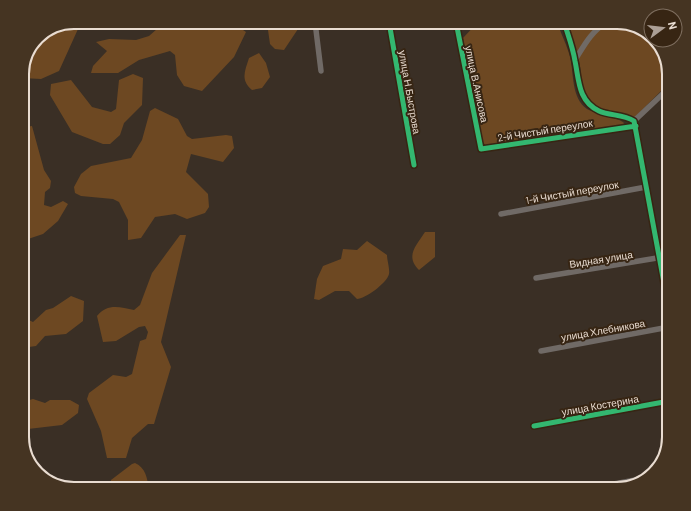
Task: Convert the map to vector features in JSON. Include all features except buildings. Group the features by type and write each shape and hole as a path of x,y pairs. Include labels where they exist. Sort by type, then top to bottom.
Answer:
{"street":[{"path":"316,29 321,71"},
{"name":"улица Н.Быстрова","path":"390,29 414,165"},
{"name":"улица В.Анисова","path":"457,29 481,149"},
{"path":"566,29 575,60 579,86 583,97 591,106 601,112 628,117 635,123 662,274"},
{"path":"575,60 595,29"},
{"path":"635,123 662,95"},
{"name":"2-й Чистый переулок","path":"481,149 635,123"},
{"name":"1-й Чистый переулок","path":"501,214 646,187"},
{"name":"Видная улица","path":"536,278 662,257"},
{"name":"улица Хлебникова","path":"540,350 662,328"},
{"name":"улица Костерина","path":"534,426 662,402"}],"shaded area":[{"path":"78,29 59,71 41,79 29,78 29,71 32,57 42,42 57,32"},
{"path":"157,29 242,29 246,32 234,57 202,91 184,86 177,75 175,55 170,51 139,60 118,73 91,73 93,66 107,51 96,42 109,39 136,40 149,36"},
{"path":"298,29 284,50 275,49 270,44 268,30"},
{"path":"471,29 560,29 569,53 574,85 578,98 587,109 622,121 624,123 623,125 486,146 482,141 463,38"},
{"path":"569,29 623,29 631,31 643,37 643,48 654,48 662,68 662,90 634,118 598,108 587,99 582,87 579,61"},
{"path":"259,53 266,63 270,77 262,88 252,90 246,83 244,75 249,58"},
{"path":"133,74 143,78 142,105 124,123 120,135 110,144 103,144 72,132 50,95 51,84 71,80 92,107 111,112 116,109 119,80"},
{"path":"155,108 178,119 187,136 192,139 226,135 232,136 234,148 223,162 191,154 186,172 208,194 209,207 205,213 187,219 175,214 155,217 141,238 128,240 128,220 119,202 113,199 81,196 75,193 74,187 81,174 91,166 131,158 142,140 150,111"},
{"path":"29,126 32,126 44,170 51,181 50,188 45,192 44,205 51,207 63,201 68,204 58,221 43,234 29,239"},
{"path":"425,232 435,232 435,257 419,270 415,265 412,256 415,246"},
{"path":"180,235 186,235 161,342 171,367 154,424 148,424 132,438 126,458 107,458 101,431 87,399 89,393 113,375 126,377 132,374 140,341 146,339 148,332 145,326 139,327 116,341 103,342 97,316 105,309 119,307 134,310 140,305 152,273"},
{"path":"367,241 387,255 389,274 384,282 375,290 357,299 349,291 335,291 319,300 314,299 317,279 323,266 341,259 343,249 357,250"},
{"path":"71,296 84,301 83,321 66,334 45,336 36,346 29,347 29,320 33,322 46,310 53,308"},
{"path":"33,399 45,403 50,400 70,400 79,405 78,413 62,425 29,429 29,400"},
{"path":"135,463 142,468 148,482 111,482 111,480"}],"cycle path":[{"path":"390,29 414,165"},
{"path":"457,29 481,149 636,126"},
{"path":"566,29 573,51 579,83 583,96 587,102 599,111 625,117 634,121 662,272"},
{"path":"534,426 662,402"}]}
